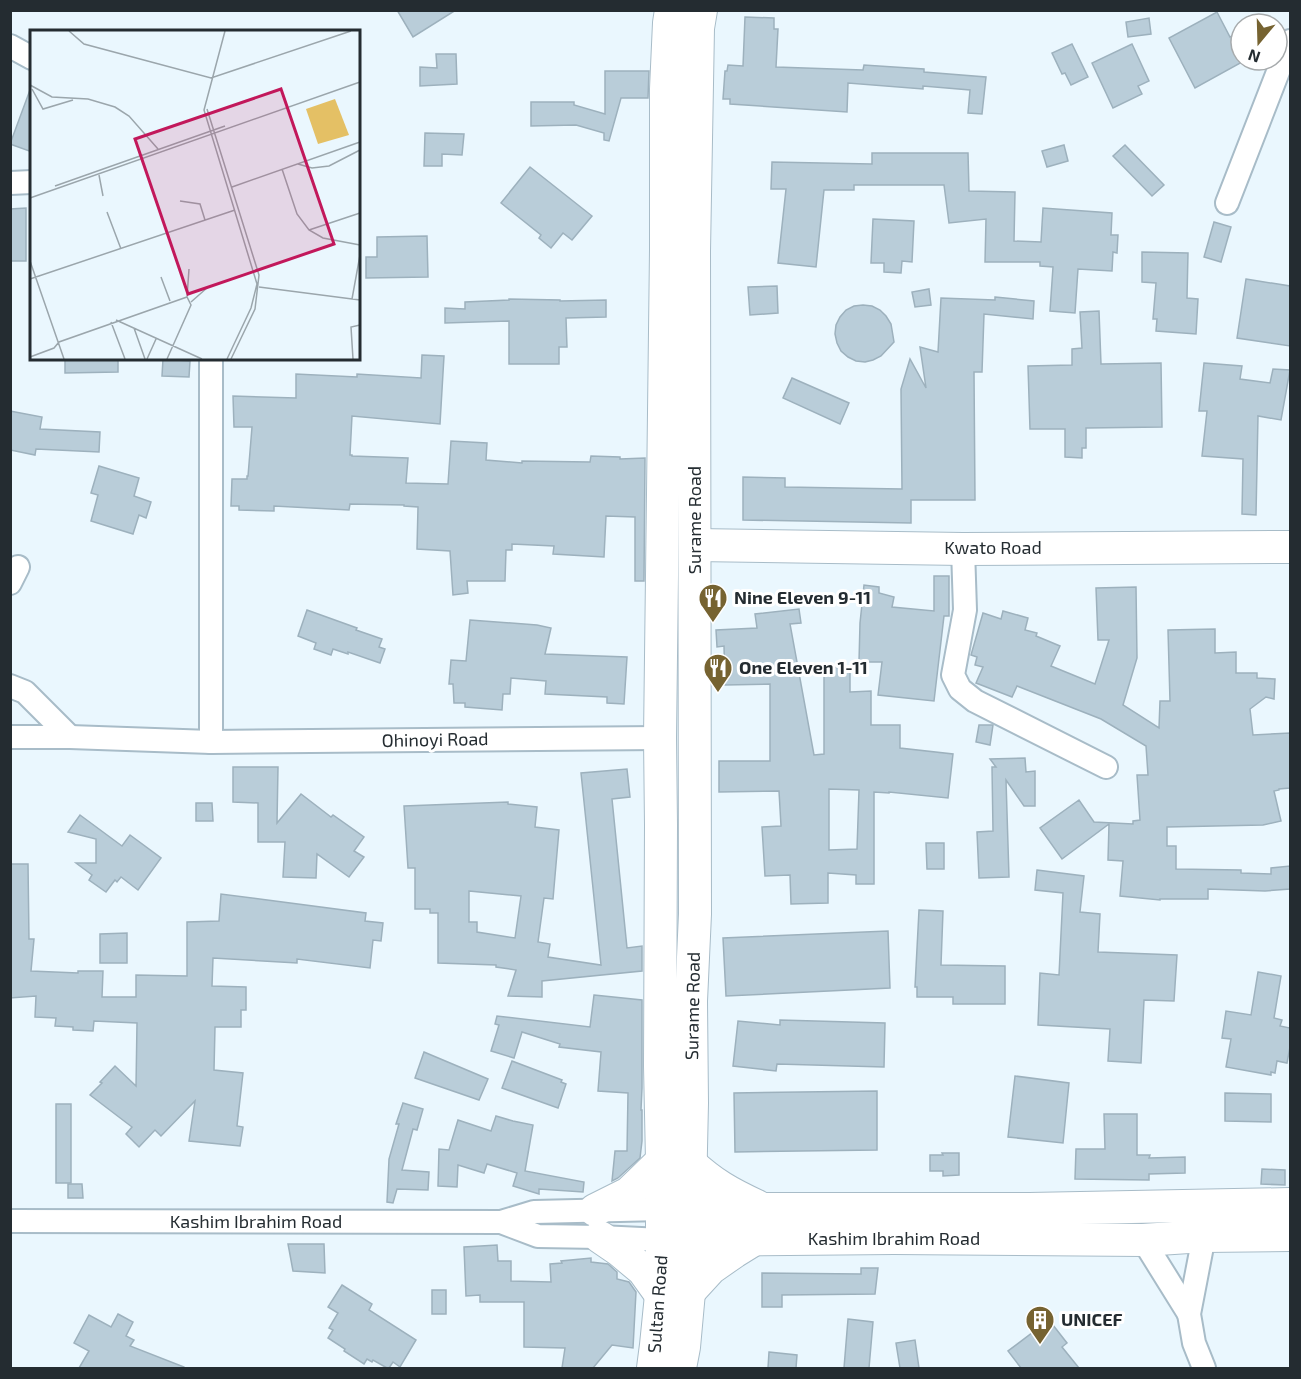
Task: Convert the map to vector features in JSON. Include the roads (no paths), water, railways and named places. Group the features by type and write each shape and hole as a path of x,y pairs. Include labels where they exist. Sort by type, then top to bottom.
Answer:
{"street":[{"name":"Surame Road","path":"671,10 666,89 660,738 660,1075 676,1162 676,1209"},
{"name":"Surame Road","path":"676,1162 692,1103 691,1001 695,903 694,251 698,27 701,10"},
{"path":"1227,203 1290,41"},
{"path":"10,46 30,57"},
{"path":"10,183 30,182"},
{"path":"211,360 211,742"},
{"name":"Kwato Road","path":"695,545 963,549 1290,548"},
{"path":"963,549 965,610 953,675 960,689 975,701 1106,767"},
{"path":"10,686 25,692 70,737"},
{"name":"Ohinoyi Road","path":"10,737 211,742 660,738"},
{"path":"754,1239 675,1293 620,1250 597,1224 629,1193 676,1162 723,1190 763,1210"},
{"name":"Kashim Ibrahim Road","path":"597,1224 676,1209 1029,1209 1290,1204"},
{"name":"Sultan Road","path":"676,1209 675,1293 684,1347 680,1368"},
{"name":"Kashim Ibrahim Road","path":"10,1221 501,1222 534,1212 676,1240 906,1238 1143,1240 1204,1236 1290,1235"},
{"path":"1204,1236 1190,1314 1194,1343 1204,1368"},
{"path":"1143,1240 1190,1314"},
{"name":"Sultan Road","path":"652,1368 657,1345 675,1293"}],"place":[{"name":"Nine Eleven 9-11","path":"713,624"},
{"name":"One Eleven 1-11","path":"718,694"},
{"name":"UNICEF","path":"1040,1346"}]}
